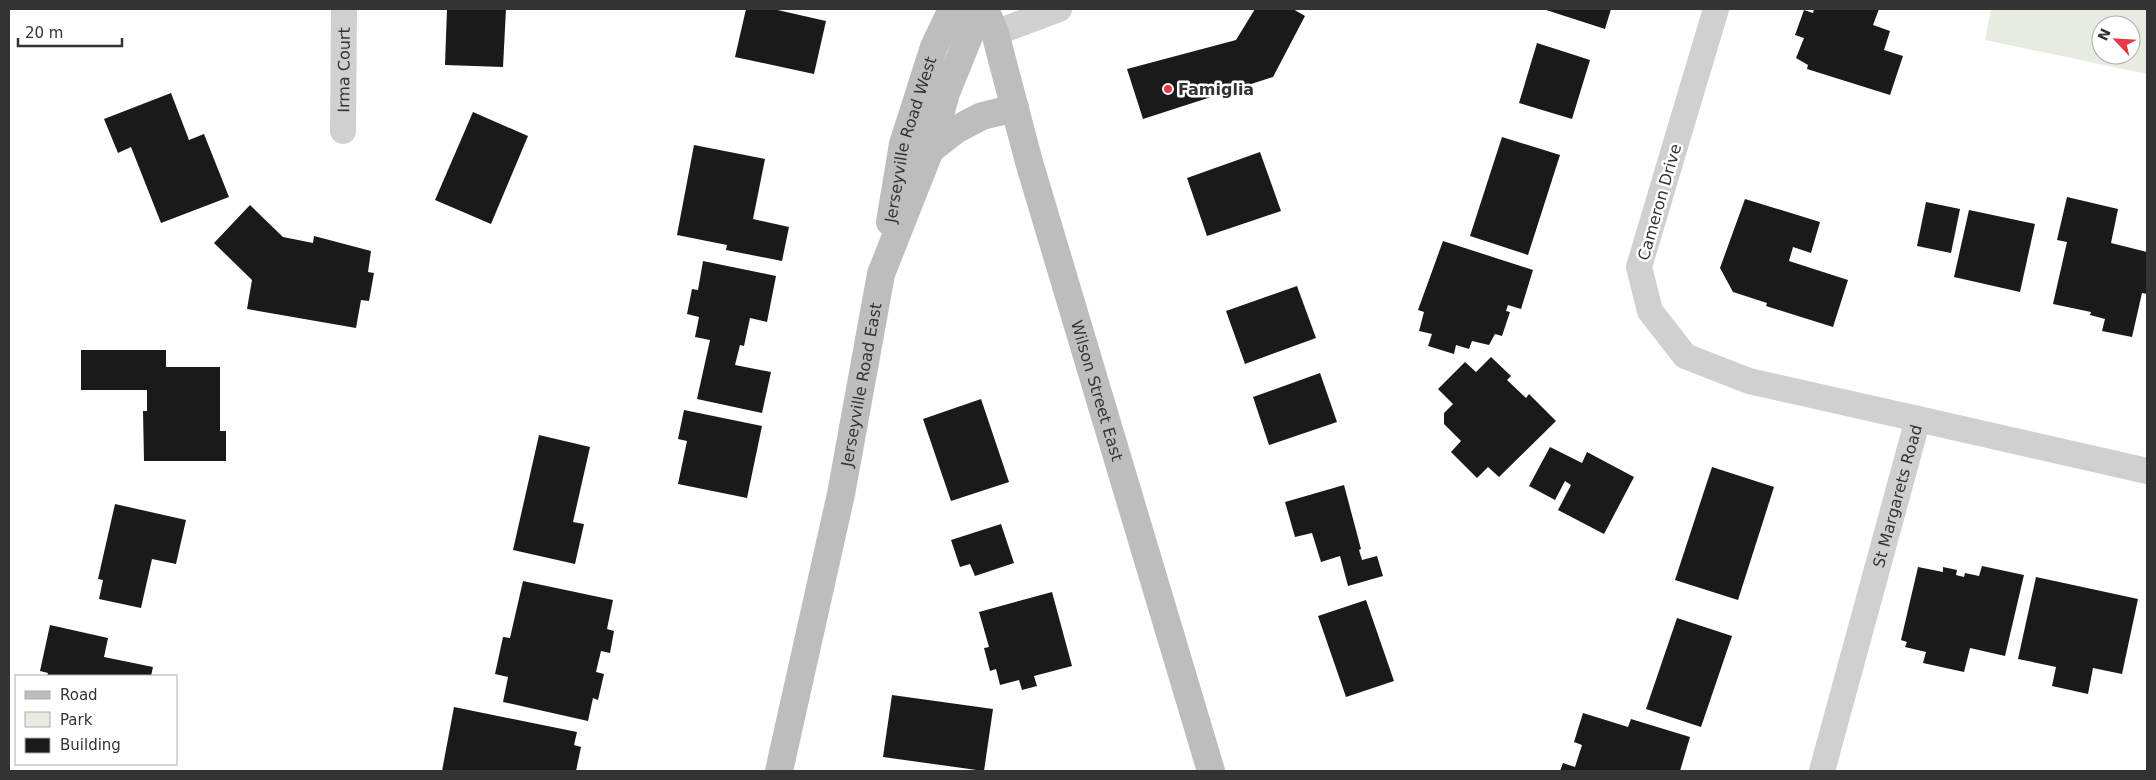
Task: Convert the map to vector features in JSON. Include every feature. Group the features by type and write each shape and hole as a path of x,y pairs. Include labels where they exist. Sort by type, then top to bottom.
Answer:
{"main road":[{"name":"Jerseyville Road West","path":"881,274 903,144 934,47 952,9"},
{"name":"Jerseyville Road East","path":"780,771 841,494 881,274 930,150 946,93 980,9"},
{"name":"Wilson Street East","path":"990,21 1035,180 1211,771"},
{"path":"930,150 957,129 982,116 1015,108"}],"street":[{"name":"Irma Court","path":"343,132 344,9"},
{"path":"990,21 1058,9"},
{"name":"Cameron Drive","path":"1716,9 1639,267 1650,311 1685,356 1694,360 1749,382 1918,419"},
{"name":"St Margarets Road","path":"1822,771 1918,419 2147,470"}],"green space":[{"path":"1991,9 2147,9 2147,74 2104,65 2141,65 2141,15 2091,15 2091,62 1985,40"}],"building":[{"path":"447,9 506,9 503,67 445,65"},
{"path":"746,9 773,9 826,21 814,74 735,57"},
{"path":"1255,9 1293,9 1305,16 1273,77 1143,119 1127,69 1236,40"},
{"path":"1543,9 1611,9 1605,29"},
{"path":"1814,9 1879,9 1873,25 1890,31 1884,50 1903,56 1890,95 1807,69 1808,65 1796,58 1804,38 1795,35 1804,10 1813,13"},
{"path":"1537,43 1590,60 1572,119 1519,103"},
{"path":"171,93 189,140 204,134 229,197 161,223 131,147 118,153 104,119"},
{"path":"473,112 528,136 491,224 435,200"},
{"path":"1502,137 1560,155 1528,255 1470,236"},
{"path":"694,145 765,159 753,219 789,227 782,261 726,250 727,245 677,235"},
{"path":"1260,152 1281,211 1207,236 1187,178"},
{"path":"2067,197 2118,209 2111,243 2147,252 2147,294 2142,293 2132,337 2102,331 2105,319 2090,315 2091,312 2053,304 2067,242 2057,240"},
{"path":"1745,199 1820,222 1811,253 1793,247 1789,261 1848,280 1833,327 1766,306 1767,303 1733,292 1720,268"},
{"path":"1926,202 1960,209 1951,253 1917,246"},
{"path":"250,205 283,237 313,243 314,236 371,251 368,272 374,273 369,301 361,300 356,328 247,309 252,280 214,243"},
{"path":"1969,210 2035,224 2020,292 1954,277"},
{"path":"1443,241 1533,270 1521,309 1508,305 1506,311 1510,312 1502,336 1495,334 1489,345 1472,341 1469,349 1456,345 1454,354 1428,346 1432,334 1419,331 1424,312 1418,310"},
{"path":"703,261 776,276 767,322 750,318 744,346 740,345 735,365 771,372 762,413 697,399 710,340 695,337 699,317 687,314 692,289 698,290"},
{"path":"1297,286 1316,338 1245,364 1226,311"},
{"path":"81,350 166,350 166,367 220,367 220,431 226,431 226,461 144,461 143,411 147,411 147,390 81,390"},
{"path":"1491,357 1511,376 1507,380 1526,398 1529,394 1556,421 1499,477 1488,467 1477,478 1451,452 1461,441 1444,424 1444,413 1453,404 1438,389 1465,362 1476,372"},
{"path":"1320,373 1337,422 1269,445 1253,397"},
{"path":"981,399 1009,482 951,501 923,419"},
{"path":"684,410 762,426 747,498 678,484 687,441 678,439"},
{"path":"539,435 590,447 573,522 584,524 575,564 513,550"},
{"path":"1550,447 1582,463 1587,452 1634,477 1604,534 1558,510 1571,485 1565,481 1555,500 1529,486"},
{"path":"1712,467 1774,487 1738,600 1675,580"},
{"path":"1344,485 1361,549 1359,550 1362,560 1377,556 1383,576 1348,586 1340,556 1321,562 1312,533 1295,537 1285,502"},
{"path":"115,504 186,520 176,564 152,559 141,608 99,599 103,580 98,579"},
{"path":"1001,524 1014,563 975,576 970,564 960,567 951,540"},
{"path":"1982,566 2024,575 2005,656 1970,648 1964,672 1923,663 1926,652 1905,647 1907,642 1901,640 1918,567 1943,572 1943,567 1957,570 1956,575 1964,577 1965,573 1979,576"},
{"path":"2036,577 2138,599 2122,674 2093,668 2088,694 2052,686 2056,667 2018,659"},
{"path":"523,581 613,600 607,629 614,631 610,653 601,651 596,672 604,674 598,700 593,698 588,721 503,702 508,677 495,674 503,637 510,638"},
{"path":"1052,592 1072,666 1034,676 1037,686 1022,690 1019,680 1000,685 996,669 990,671 984,648 989,647 979,612"},
{"path":"1366,600 1394,681 1346,697 1318,616"},
{"path":"1677,618 1732,636 1701,727 1646,709"},
{"path":"50,625 108,638 104,657 153,667 151,675 47,675 48,673 40,671"},
{"path":"892,695 993,709 984,771 883,757"},
{"path":"454,707 577,732 574,745 581,747 576,771 442,771"},
{"path":"1583,713 1628,727 1631,719 1690,737 1680,771 1560,771 1563,763 1575,767 1582,745 1574,742"}],"place":[{"name":"Famiglia","path":"1168,89"}]}
